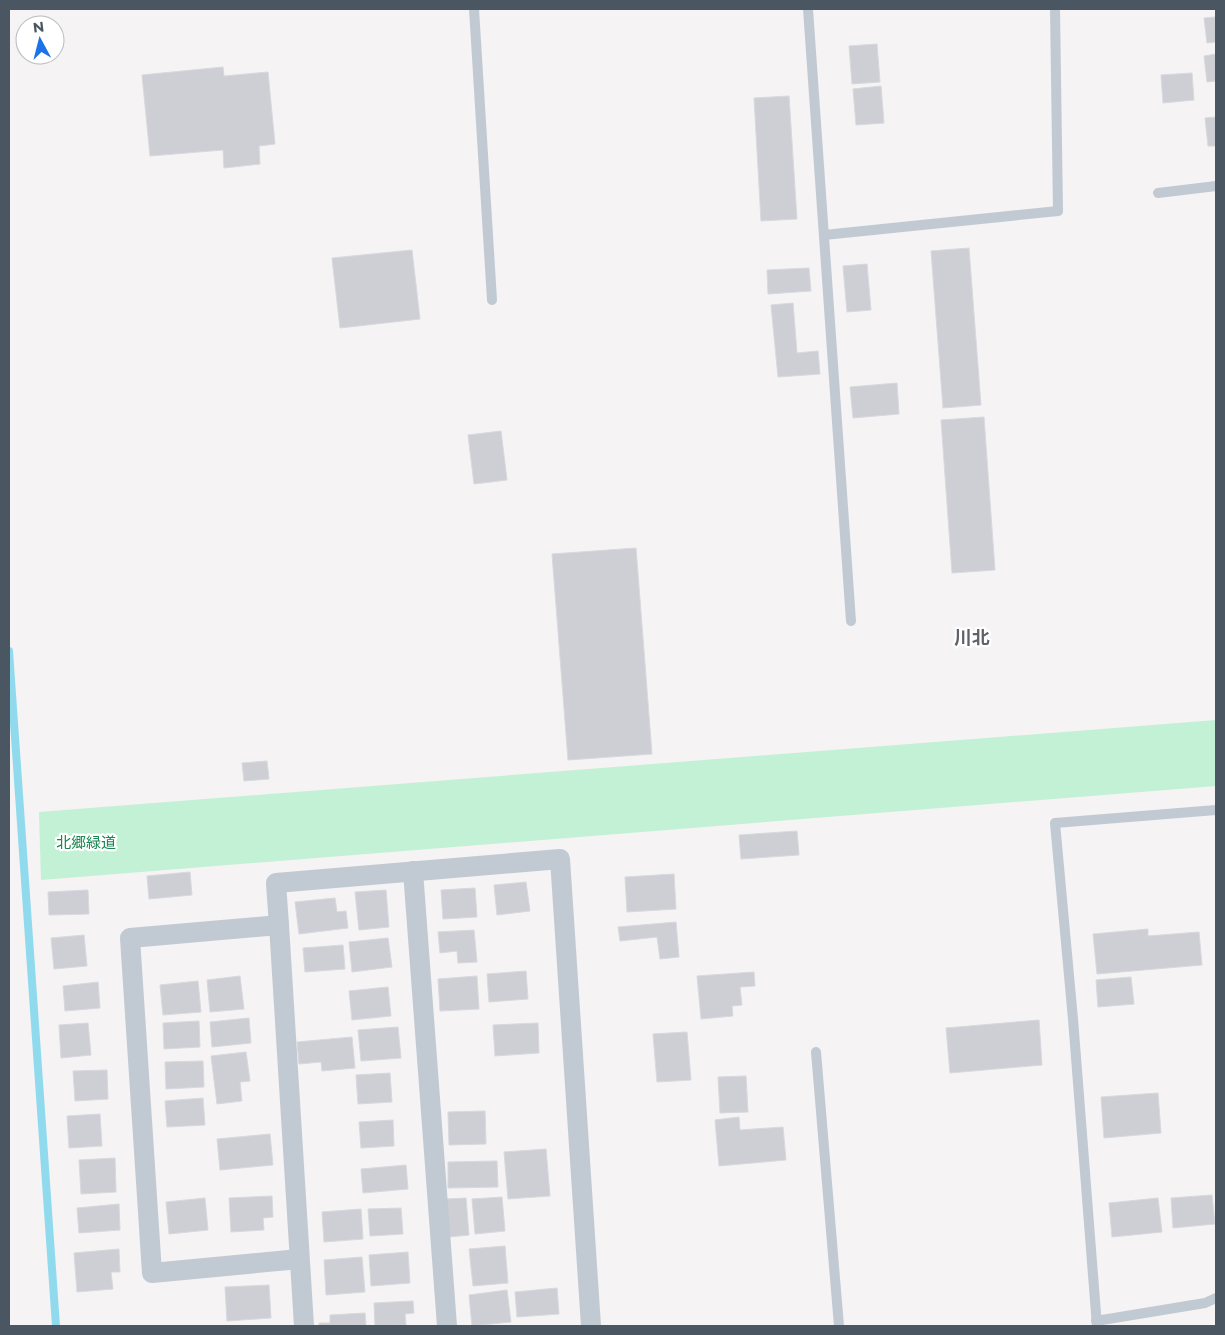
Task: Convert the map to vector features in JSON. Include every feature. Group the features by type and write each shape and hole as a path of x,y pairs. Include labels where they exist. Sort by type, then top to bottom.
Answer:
{"street":[{"path":"304,1326 276,882 560,859 591,1326"},
{"path":"413,871 447,1326"},
{"path":"279,925 130,938 152,1273 299,1259"}],"lane":[{"path":"474,9 492,300"},
{"path":"808,9 851,621"},
{"path":"824,235 1058,211 1055,9"},
{"path":"1158,194 1216,186"},
{"path":"1216,810 1055,823 1073,1020 1096,1323 1205,1304 1216,1298"},
{"path":"816,1052 839,1326"}],"green space":[{"name":"北郷緑道","path":"1216,720 1216,786 41,880 39,812"}],"building":[{"path":"1216,17 1216,42 1207,43 1204,18"},
{"path":"877,44 880,82 852,84 849,46"},
{"path":"1216,54 1216,81 1207,82 1204,56"},
{"path":"223,67 224,76 268,72 275,144 259,146 260,164 224,168 223,150 150,156 142,75"},
{"path":"1192,73 1194,100 1163,103 1161,75"},
{"path":"881,86 884,123 856,125 853,89"},
{"path":"789,96 797,219 761,221 754,98"},
{"path":"1216,117 1216,146 1208,146 1205,118"},
{"path":"969,248 981,405 943,408 931,251"},
{"path":"412,250 420,319 340,328 332,258"},
{"path":"867,264 871,310 847,312 843,266"},
{"path":"809,268 811,291 768,294 767,270"},
{"path":"793,303 797,353 818,351 820,374 778,377 771,305"},
{"path":"897,383 899,414 853,418 850,387"},
{"path":"984,417 995,570 952,573 941,420"},
{"path":"501,431 507,480 474,484 468,435"},
{"path":"636,548 652,754 568,760 552,554"},
{"path":"267,761 269,779 244,781 242,763"},
{"path":"797,831 799,855 741,859 739,835"},
{"path":"190,872 192,895 149,899 147,876"},
{"path":"674,874 676,909 627,912 625,877"},
{"path":"526,882 530,911 497,915 494,885"},
{"path":"475,888 477,917 443,919 441,890"},
{"path":"88,890 89,914 49,915 48,892"},
{"path":"386,890 389,927 359,930 355,892"},
{"path":"335,898 337,912 346,911 348,928 299,934 295,902"},
{"path":"676,922 679,957 660,959 657,937 620,941 618,927"},
{"path":"1148,929 1148,936 1199,932 1202,965 1097,974 1093,934"},
{"path":"474,930 477,962 458,963 457,951 440,953 438,932"},
{"path":"84,935 87,966 54,969 51,938"},
{"path":"388,938 392,967 352,972 349,942"},
{"path":"343,945 345,969 305,972 303,948"},
{"path":"526,971 528,999 489,1002 487,974"},
{"path":"754,972 755,986 740,987 742,1005 732,1006 733,1016 701,1019 697,976"},
{"path":"240,976 244,1009 210,1012 207,980"},
{"path":"477,976 479,1009 440,1011 438,979"},
{"path":"1131,977 1134,1004 1098,1007 1096,980"},
{"path":"198,981 201,1012 163,1015 160,985"},
{"path":"98,982 100,1008 65,1011 63,986"},
{"path":"388,987 391,1016 352,1020 349,991"},
{"path":"249,1018 251,1043 212,1047 210,1022"},
{"path":"1039,1020 1042,1065 950,1073 946,1028"},
{"path":"199,1021 200,1047 164,1049 163,1023"},
{"path":"88,1023 91,1055 61,1058 59,1025"},
{"path":"538,1023 539,1053 495,1056 493,1025"},
{"path":"398,1027 401,1058 361,1061 358,1030"},
{"path":"687,1032 691,1080 657,1082 653,1034"},
{"path":"352,1037 355,1068 322,1071 321,1062 299,1064 297,1042"},
{"path":"246,1052 250,1081 240,1082 242,1101 217,1104 211,1056"},
{"path":"203,1061 204,1087 166,1089 165,1062"},
{"path":"107,1070 108,1099 75,1101 73,1071"},
{"path":"390,1073 392,1102 358,1104 356,1075"},
{"path":"746,1076 748,1112 720,1113 718,1077"},
{"path":"1158,1093 1161,1133 1104,1138 1101,1097"},
{"path":"203,1098 205,1125 167,1127 165,1101"},
{"path":"485,1111 486,1144 449,1145 448,1112"},
{"path":"100,1114 102,1146 69,1148 67,1116"},
{"path":"739,1117 740,1130 783,1127 786,1160 719,1166 715,1120"},
{"path":"393,1120 394,1146 361,1148 359,1122"},
{"path":"270,1134 273,1165 220,1170 217,1139"},
{"path":"546,1149 550,1196 508,1199 504,1152"},
{"path":"115,1158 116,1192 81,1194 79,1160"},
{"path":"497,1161 498,1187 448,1188 448,1162"},
{"path":"406,1165 408,1189 363,1193 361,1169"},
{"path":"1212,1195 1215,1224 1173,1228 1171,1198"},
{"path":"272,1196 273,1217 263,1218 264,1230 231,1232 229,1198"},
{"path":"502,1197 505,1231 475,1234 472,1199"},
{"path":"205,1198 208,1230 169,1234 166,1202"},
{"path":"466,1198 469,1235 449,1237 446,1199"},
{"path":"1158,1198 1162,1232 1112,1237 1109,1203"},
{"path":"119,1204 120,1230 79,1233 77,1208"},
{"path":"401,1208 403,1234 370,1236 368,1209"},
{"path":"361,1209 363,1239 324,1242 322,1212"},
{"path":"505,1246 508,1283 473,1286 469,1249"},
{"path":"119,1249 120,1272 111,1272 113,1289 77,1292 74,1253"},
{"path":"408,1252 410,1283 371,1286 369,1255"},
{"path":"362,1257 365,1292 326,1295 324,1260"},
{"path":"269,1285 271,1318 227,1321 225,1287"},
{"path":"557,1288 559,1314 517,1317 515,1292"},
{"path":"507,1290 511,1322 472,1326 469,1295"},
{"path":"413,1301 414,1313 405,1314 406,1325 375,1326 374,1303"},
{"path":"365,1313 366,1326 319,1326 319,1323 330,1323 330,1315"}],"waterway":[{"path":"9,651 56,1326"}],"district":[{"name":"川北","path":"972,638"}]}
